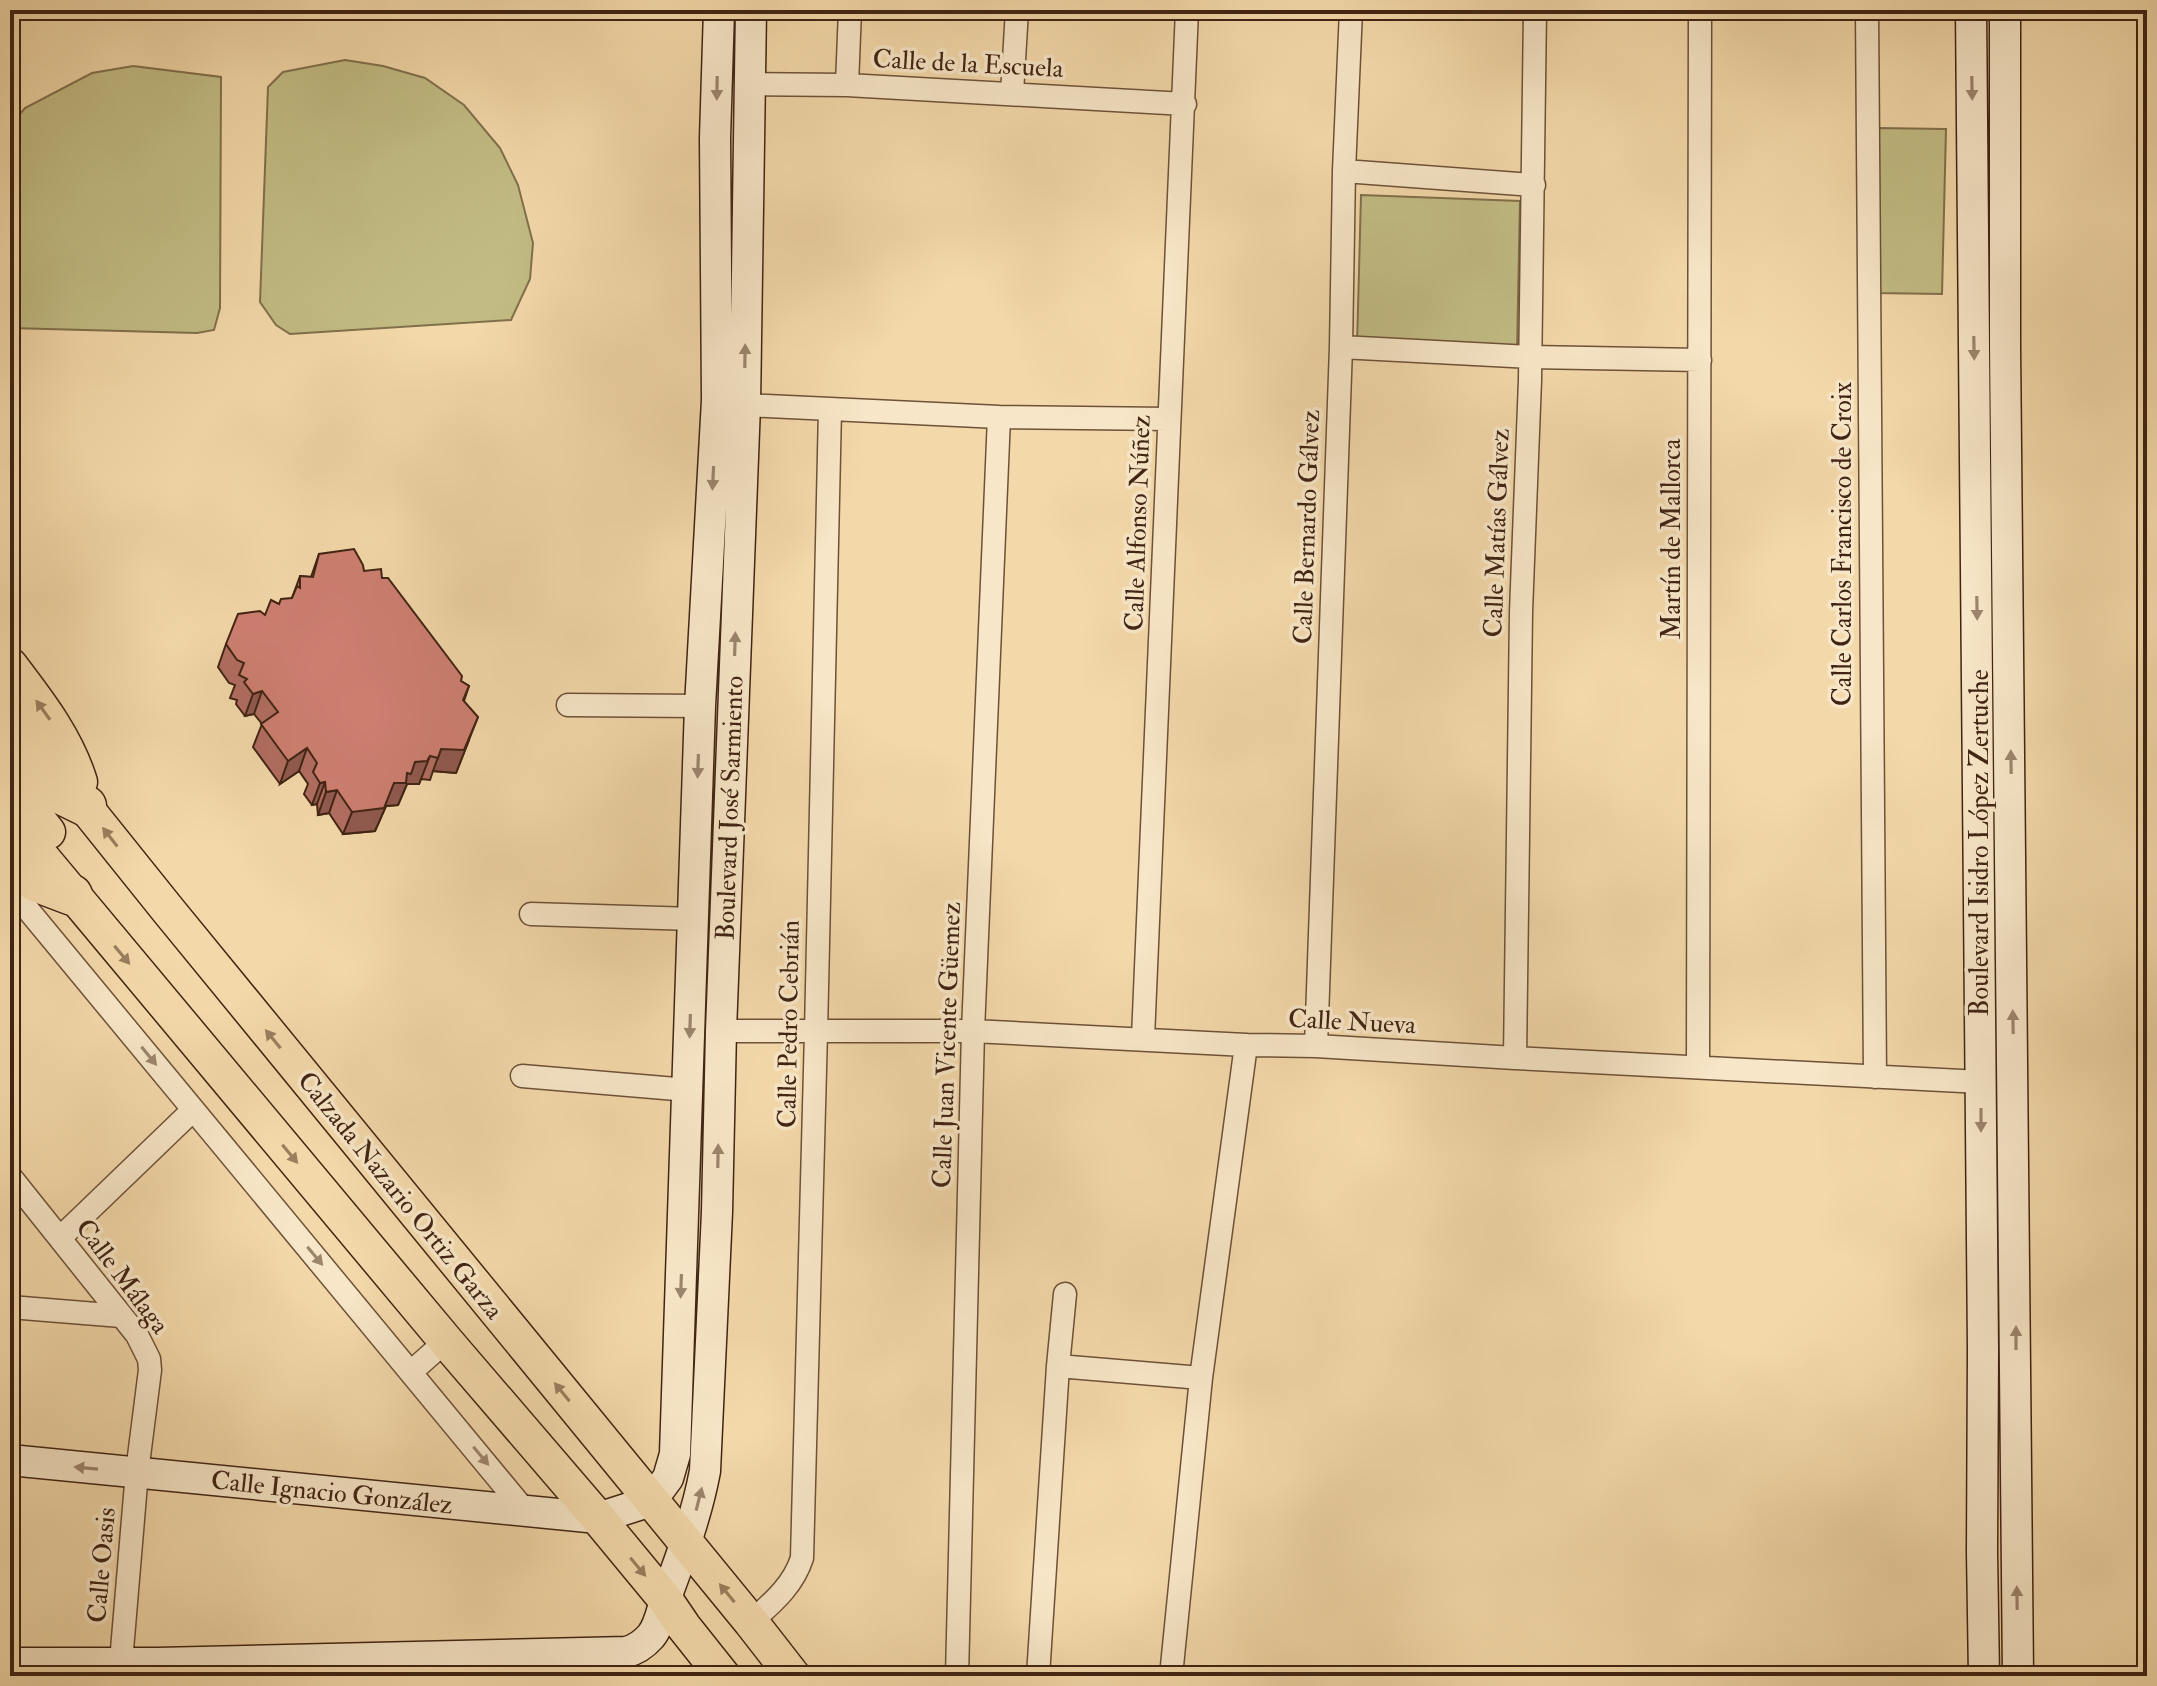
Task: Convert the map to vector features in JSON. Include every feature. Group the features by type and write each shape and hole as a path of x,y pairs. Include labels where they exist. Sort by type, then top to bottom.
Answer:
{"highway":[{"path":"10,748 47,787 86,806"},
{"path":"10,853 35,881 72,895"}],"main road":[{"path":"10,665 60,735 73,761 86,806"},
{"name":"Calzada Nazario Ortiz Garza","path":"10,713 793,1676"},
{"path":"10,784 49,834 63,858 72,895"},
{"path":"10,819 598,1518 723,1676"}],"street":[{"name":"Boulevard José Sarmiento","path":"651,1501 668,1478 675,1454 700,706 731,403 715,138 719,10"},
{"name":"Boulevard José Sarmiento","path":"624,1664 657,1626 687,1544 705,1471 717,1212 731,403 751,10"},
{"path":"847,85 850,10"},
{"path":"1012,93 1017,10"},
{"name":"Calle Alfonso Núñez","path":"1143,1038 1187,10"},
{"name":"Calle Bernardo Gálvez","path":"1316,1046 1351,10"},
{"name":"Calle Matías Gálvez","path":"1515,1058 1521,612 1534,185 1535,10"},
{"name":"Martín de Mallorca","path":"1698,1067 1700,10"},
{"name":"Calle Carlos Francisco de Croix","path":"1867,10 1875,1077"},
{"name":"Boulevard Isidro López Zertuche","path":"1971,10 1984,1676"},
{"name":"Boulevard Isidro López Zertuche","path":"2005,10 2005,346 2018,1676"},
{"name":"Calle de la Escuela","path":"749,84 847,85 1185,104"},
{"path":"1344,171 1534,185"},
{"path":"1341,347 1530,357 1700,360"},
{"path":"731,403 999,417 1168,419"},
{"name":"Calle Pedro Cebrián","path":"751,1622 786,1589 797,1573 802,1558 830,409"},
{"name":"Calle Juan Vicente Güemez","path":"957,1676 973,1031 999,417"},
{"path":"568,705 700,706"},
{"path":"1978,714 2010,714"},
{"path":"10,888 526,1512"},
{"path":"531,914 694,919"},
{"name":"Calle Nueva","path":"721,1031 973,1031 1981,1082"},
{"path":"1171,1676 1201,1378 1246,1045"},
{"path":"522,1076 688,1090"},
{"path":"60,1238 193,1110"},
{"name":"Calle Málaga","path":"10,1176 137,1335 149,1359 137,1472"},
{"path":"684,1213 717,1212"},
{"path":"1038,1676 1065,1294"},
{"path":"10,1307 121,1316"},
{"path":"411,1372 446,1341"},
{"path":"1058,1366 1201,1378"},
{"name":"Calle Ignacio González","path":"10,1460 598,1518 651,1501"},
{"name":"Calle Oasis","path":"121,1662 137,1472"},
{"path":"10,1663 121,1662 158,1669 624,1664"}],"shaded area":[{"path":"345,60 383,66 425,78 464,105 500,148 518,185 533,243 530,279 511,320 290,334 276,325 260,302 268,87 283,72"},
{"path":"133,66 221,77 220,308 214,330 197,333 10,328 10,126 25,108 92,73"},
{"path":"1878,128 1946,129 1942,294 1874,293"},
{"path":"1361,195 1520,201 1517,351 1357,346"}],"building":[{"path":"354,549 364,571 381,569 382,578 388,578 462,676 461,681 469,686 463,700 478,717 464,750 441,749 438,758 430,756 427,761 415,762 411,774 407,773 406,783 394,783 384,808 352,812 337,790 326,792 325,782 320,783 313,772 317,763 307,748 288,761 261,724 278,712 262,691 253,694 244,682 247,679 239,675 244,663 237,660 226,644 238,614 260,611 265,615 271,600 279,604 281,599 292,598 297,586 300,588 300,576 313,577 319,554"}]}
